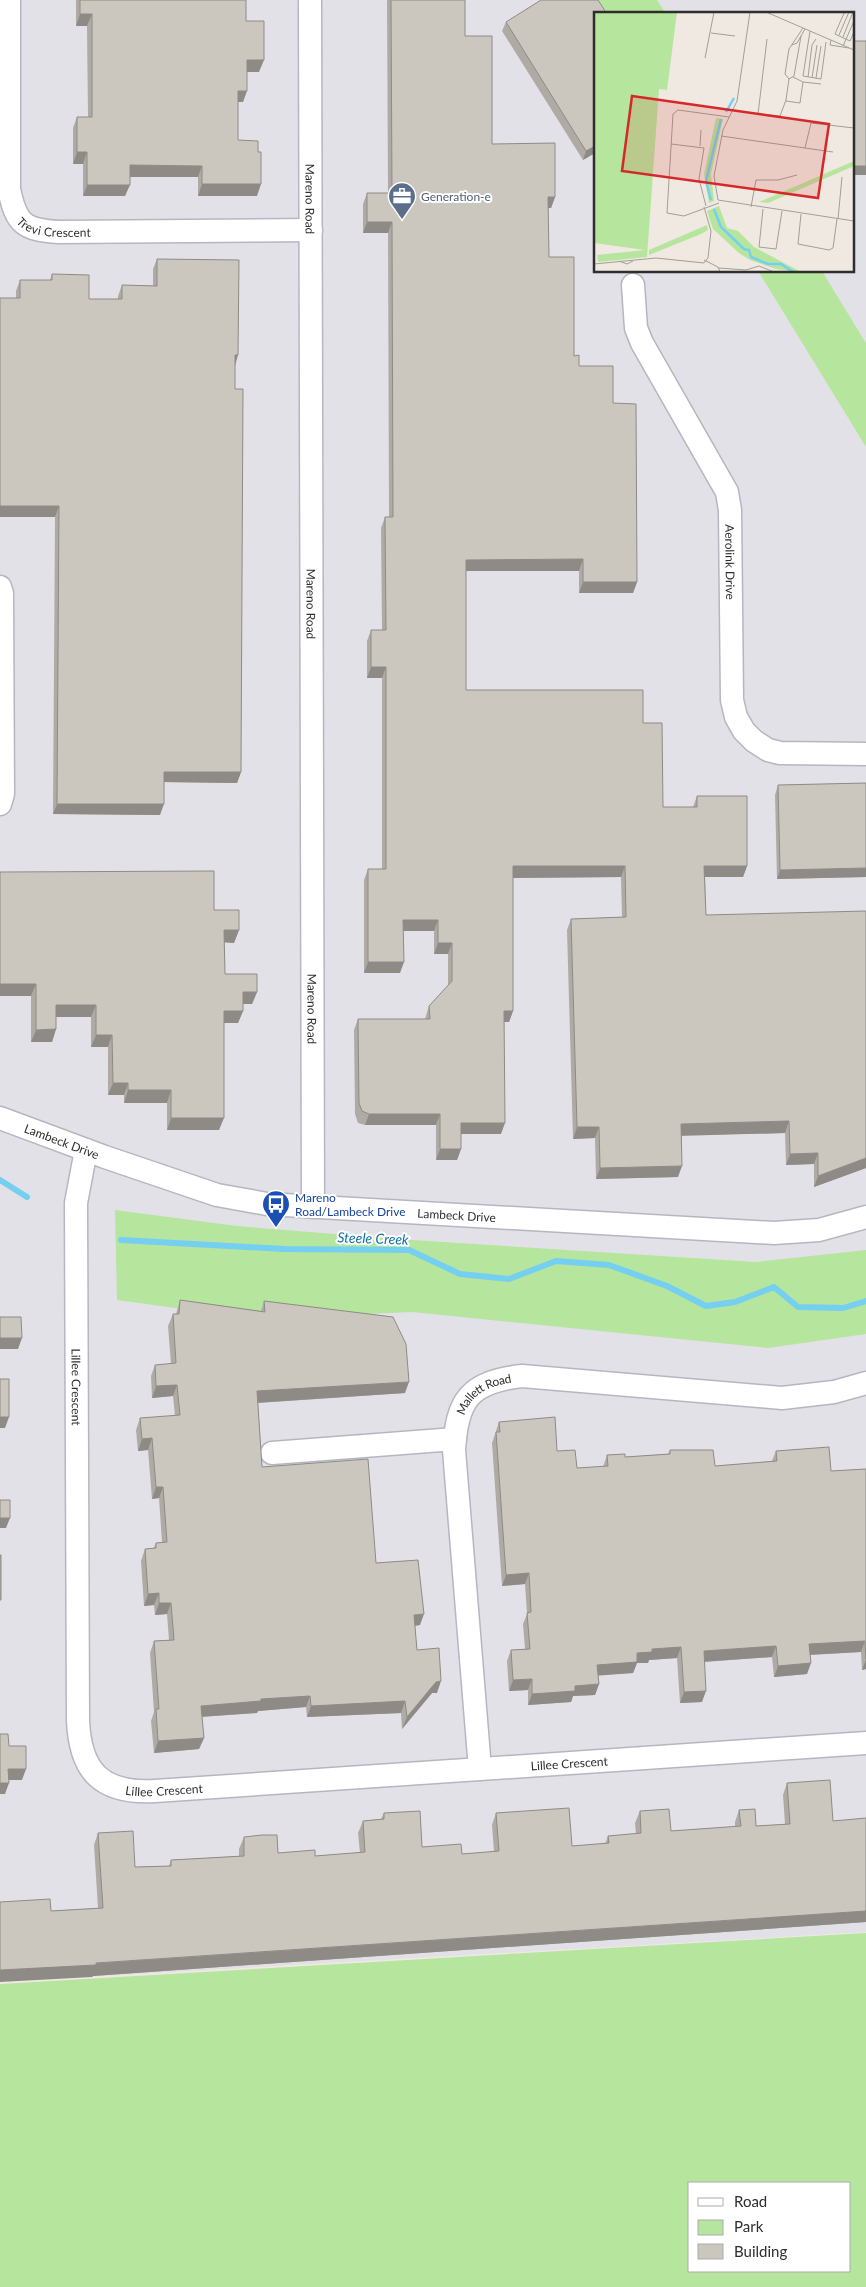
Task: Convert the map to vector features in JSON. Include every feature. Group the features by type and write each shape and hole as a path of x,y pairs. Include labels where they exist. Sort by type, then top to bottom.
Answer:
{"street":[{"name":"Trevi Crescent","path":"9,0 9,189 13,210 22,223 38,231 59,232 311,230"},
{"name":"Mareno Road","path":"310,0 313,1207"},
{"name":"Aerolink Drive","path":"633,285 636,328 642,343 727,492 730,510 731,680 736,717 754,741 768,750 780,753 866,754"},
{"path":"0,587 2,593 3,775 3,794 0,804"},
{"name":"Lambeck Drive","path":"0,1118 217,1195 254,1202 774,1233 819,1230 866,1217"},
{"name":"Lillee Crescent","path":"86,1150 76,1202 78,1720 79,1738 84,1758 93,1772 106,1784 122,1790 138,1792 866,1743"},
{"name":"Mallett Road","path":"480,1769 454,1450 456,1423 463,1405 476,1390 498,1378 522,1376 782,1398 825,1393 866,1383"},
{"path":"272,1453 455,1439"}],"shaded area":[{"path":"0,0 591,0 594,12 594,272 759,272 866,447 866,1932 0,1982"},
{"path":"657,0 866,0 866,343 823,272 854,272 854,12 664,12"}],"green space":[{"path":"591,0 657,0 665,12 598,12"},
{"path":"759,272 823,272 866,343 866,447"},
{"path":"115,1210 237,1226 396,1239 756,1262 866,1250 866,1334 768,1348 412,1312 255,1319 117,1300"},
{"path":"866,1933 866,2287 0,2287 0,1984"}],"building":[{"path":"80,0 246,0 246,21 264,21 264,60 247,60 247,91 238,91 238,140 258,141 258,152 261,152 261,184 202,184 202,166 130,165 130,185 87,185 87,152 77,152 77,117 92,117 92,14 80,14"},
{"path":"391,0 465,0 465,36 492,36 492,144 555,143 555,197 548,197 549,257 574,257 574,356 579,355 579,366 613,366 613,403 636,404 637,582 583,582 583,559 466,560 466,690 643,690 643,723 662,723 663,807 697,807 697,796 747,796 747,866 704,866 706,915 866,911 866,1158 818,1176 818,1153 790,1154 789,1121 681,1124 682,1166 600,1168 599,1127 577,1127 571,919 626,917 625,866 513,866 513,1011 504,1011 505,1123 461,1123 461,1149 440,1149 440,1114 369,1114 362,1111 359,1103 358,1019 430,1019 429,1006 452,981 452,943 438,943 438,920 403,920 404,962 368,962 368,869 386,869 386,667 371,667 371,630 386,630 385,517 393,517 392,222 367,222 367,193 392,193"},
{"path":"541,0 598,0 606,12 594,12 594,147 586,151 506,22"},
{"path":"854,41 866,41 866,166 854,166"},
{"path":"157,259 239,260 238,355 235,355 235,389 243,389 241,772 164,772 164,804 57,804 59,506 0,506 0,298 20,298 20,280 52,280 52,274 89,275 89,299 122,299 122,285 157,286"},
{"path":"866,783 866,868 780,870 778,785"},
{"path":"214,871 214,910 239,910 239,930 224,930 225,974 257,974 257,992 243,992 243,1011 224,1011 224,1118 171,1118 171,1090 128,1090 128,1083 113,1083 112,1035 96,1035 96,1005 56,1005 56,1029 36,1030 36,984 0,984 0,872"},
{"path":"180,1300 265,1312 264,1301 393,1317 406,1344 409,1382 257,1391 262,1467 368,1459 376,1563 418,1560 424,1614 414,1615 417,1650 439,1648 441,1681 436,1682 407,1717 405,1701 311,1706 310,1696 261,1699 261,1701 201,1706 204,1738 158,1741 156,1709 159,1709 154,1641 174,1640 171,1603 159,1603 159,1593 148,1594 145,1549 156,1548 156,1543 167,1542 163,1487 156,1487 152,1438 142,1439 140,1418 180,1415 177,1385 156,1386 155,1365 176,1363 173,1314 179,1314"},
{"path":"0,1317 21,1317 22,1338 0,1338"},
{"path":"0,1379 9,1379 9,1417 0,1417"},
{"path":"555,1417 557,1451 575,1450 577,1468 608,1466 607,1455 625,1454 625,1457 670,1454 670,1450 713,1450 715,1466 777,1461 776,1451 829,1447 831,1471 866,1469 866,1659 865,1641 809,1644 811,1663 778,1666 776,1646 704,1651 706,1691 684,1692 681,1647 652,1649 652,1652 637,1653 637,1662 597,1665 599,1684 575,1686 575,1691 532,1694 532,1679 513,1680 511,1650 530,1649 527,1613 531,1612 529,1573 506,1575 496,1432 500,1432 499,1422"},
{"path":"0,1500 10,1500 10,1518 0,1518"},
{"path":"1,1555 1,1600 0,1600"},
{"path":"0,1734 8,1734 9,1746 26,1746 26,1769 8,1769 9,1783 0,1783"},
{"path":"830,1780 833,1821 866,1818 866,1911 96,1963 96,1965 0,1970 0,1902 50,1899 51,1911 103,1908 98,1833 133,1831 135,1867 171,1866 171,1860 244,1856 244,1837 262,1835 277,1835 278,1853 315,1850 315,1856 365,1852 363,1821 384,1819 384,1813 420,1811 422,1847 461,1844 462,1854 499,1851 496,1813 569,1808 572,1846 609,1843 608,1836 641,1833 640,1811 669,1809 671,1831 741,1826 739,1810 755,1809 756,1826 790,1824 787,1783"}],"waterway":[{"name":"Steele Creek","path":"0,1180 27,1197"},
{"name":"Steele Creek","path":"121,1240 285,1249 409,1250 460,1274 509,1279 556,1261 609,1265 667,1286 706,1306 735,1302 774,1287 798,1307 843,1308 866,1301"}],"place":[{"name":"Generation-e","path":"402,220"},
{"name":"Mareno Road/Lambeck Drive","path":"276,1228"}]}
